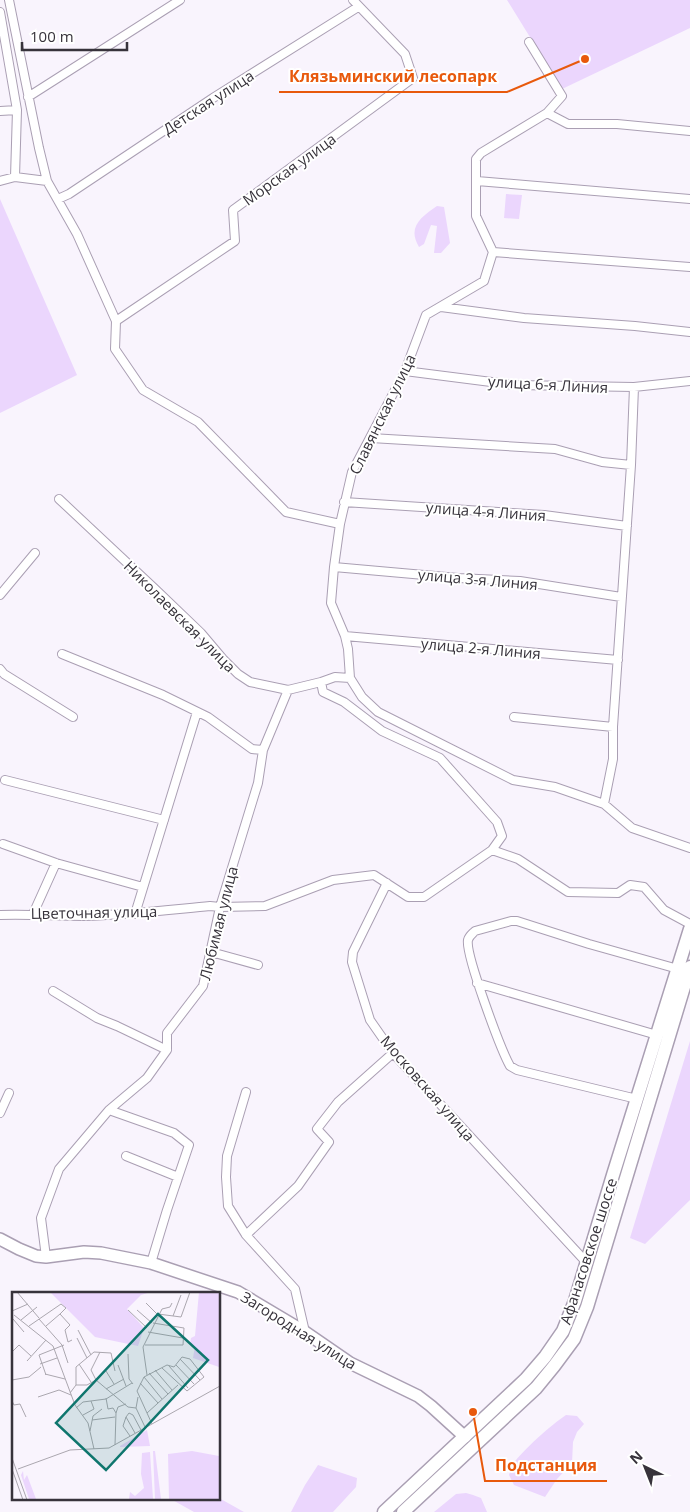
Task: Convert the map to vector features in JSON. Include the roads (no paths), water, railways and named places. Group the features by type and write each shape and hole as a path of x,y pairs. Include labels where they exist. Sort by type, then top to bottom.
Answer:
{"main road":[{"name":"Афанасовское шоссе","path":"402,1512 536,1388 574,1340 587,1307 684,968 690,929"},
{"name":"Афанасовское шоссе","path":"384,1512 526,1379 546,1357 563,1331 575,1301 657,1035 684,968"}],"street":[{"path":"9,0 47,181 77,234 116,321 116,349 143,390 198,422 286,512 340,524"},
{"path":"28,97 180,0"},
{"name":"Морская улица","path":"116,321 235,241 233,210 413,78 405,54 356,3"},
{"name":"Детская улица","path":"58,199 69,194 356,3"},
{"path":"0,12 17,110 15,177"},
{"path":"529,42 562,96 549,114 481,153 476,159 476,216 493,252 690,267"},
{"path":"0,111 17,110"},
{"path":"549,114 568,124 617,124 690,132"},
{"path":"0,181 15,177 47,181"},
{"path":"477,181 690,199"},
{"name":"Славянская улица","path":"493,252 484,281 426,315 405,371 352,472 340,524 331,603 345,636 350,678 362,698 378,712 505,776 514,780 555,787 604,804 632,828 690,848"},
{"path":"441,307 524,318 690,332"},
{"name":"улица 6-я Линия","path":"405,371 515,385 634,387 690,381"},
{"path":"604,804 613,759 613,727 631,465 634,387"},
{"path":"371,438 555,449 602,462 631,465"},
{"name":"Николаевская улица","path":"58,499 201,633 238,674 250,682 288,690 335,677 350,678"},
{"name":"улица 4-я Линия","path":"344,502 544,515 627,526"},
{"path":"0,595 35,553"},
{"name":"улица 3-я Линия","path":"334,567 458,578 520,581 621,597"},
{"name":"улица 2-я Линия","path":"345,636 618,660"},
{"path":"62,654 163,695 208,717 252,749 263,750"},
{"path":"0,669 4,674 73,717"},
{"path":"321,682 323,692 344,702 382,731 440,758 497,822 502,836 492,850 518,859 568,892 618,893 630,885 644,887 664,910 690,924"},
{"name":"Любимая улица","path":"46,1257 41,1218 59,1169 109,1110 147,1078 167,1050 167,1033 202,986 220,907 258,783 263,750 288,690"},
{"path":"135,914 197,712"},
{"path":"514,717 613,727"},
{"path":"6,780 164,820"},
{"path":"3,844 56,863 143,887"},
{"name":"Цветочная улица","path":"0,914 84,916 135,914 210,906 265,906 333,880 374,874 408,898 424,897 492,850"},
{"path":"33,914 56,863"},
{"name":"Московская улица","path":"387,883 353,952 352,962 370,1020 393,1053 587,1263"},
{"path":"637,1099 512,1068 508,1063 477,983 468,940 475,931 514,921 589,944 684,968"},
{"path":"211,952 258,965"},
{"path":"477,983 657,1035"},
{"path":"54,991 97,1018 167,1050"},
{"path":"246,1235 298,1186 329,1142 317,1129 338,1102 393,1053"},
{"path":"246,1092 227,1156 228,1206 246,1235 295,1289 305,1332"},
{"path":"0,1113 8,1093"},
{"path":"109,1110 174,1133 189,1145 151,1263"},
{"path":"126,1156 178,1177"},
{"name":"Загородная улица","path":"0,1239 36,1256 46,1257 84,1252 101,1252 151,1263 238,1292 305,1332 350,1363 418,1396 465,1437"}],"place":[{"name":"Клязьминский лесопарк","path":"585,59"},
{"name":"Подстанция","path":"473,1412"}]}
